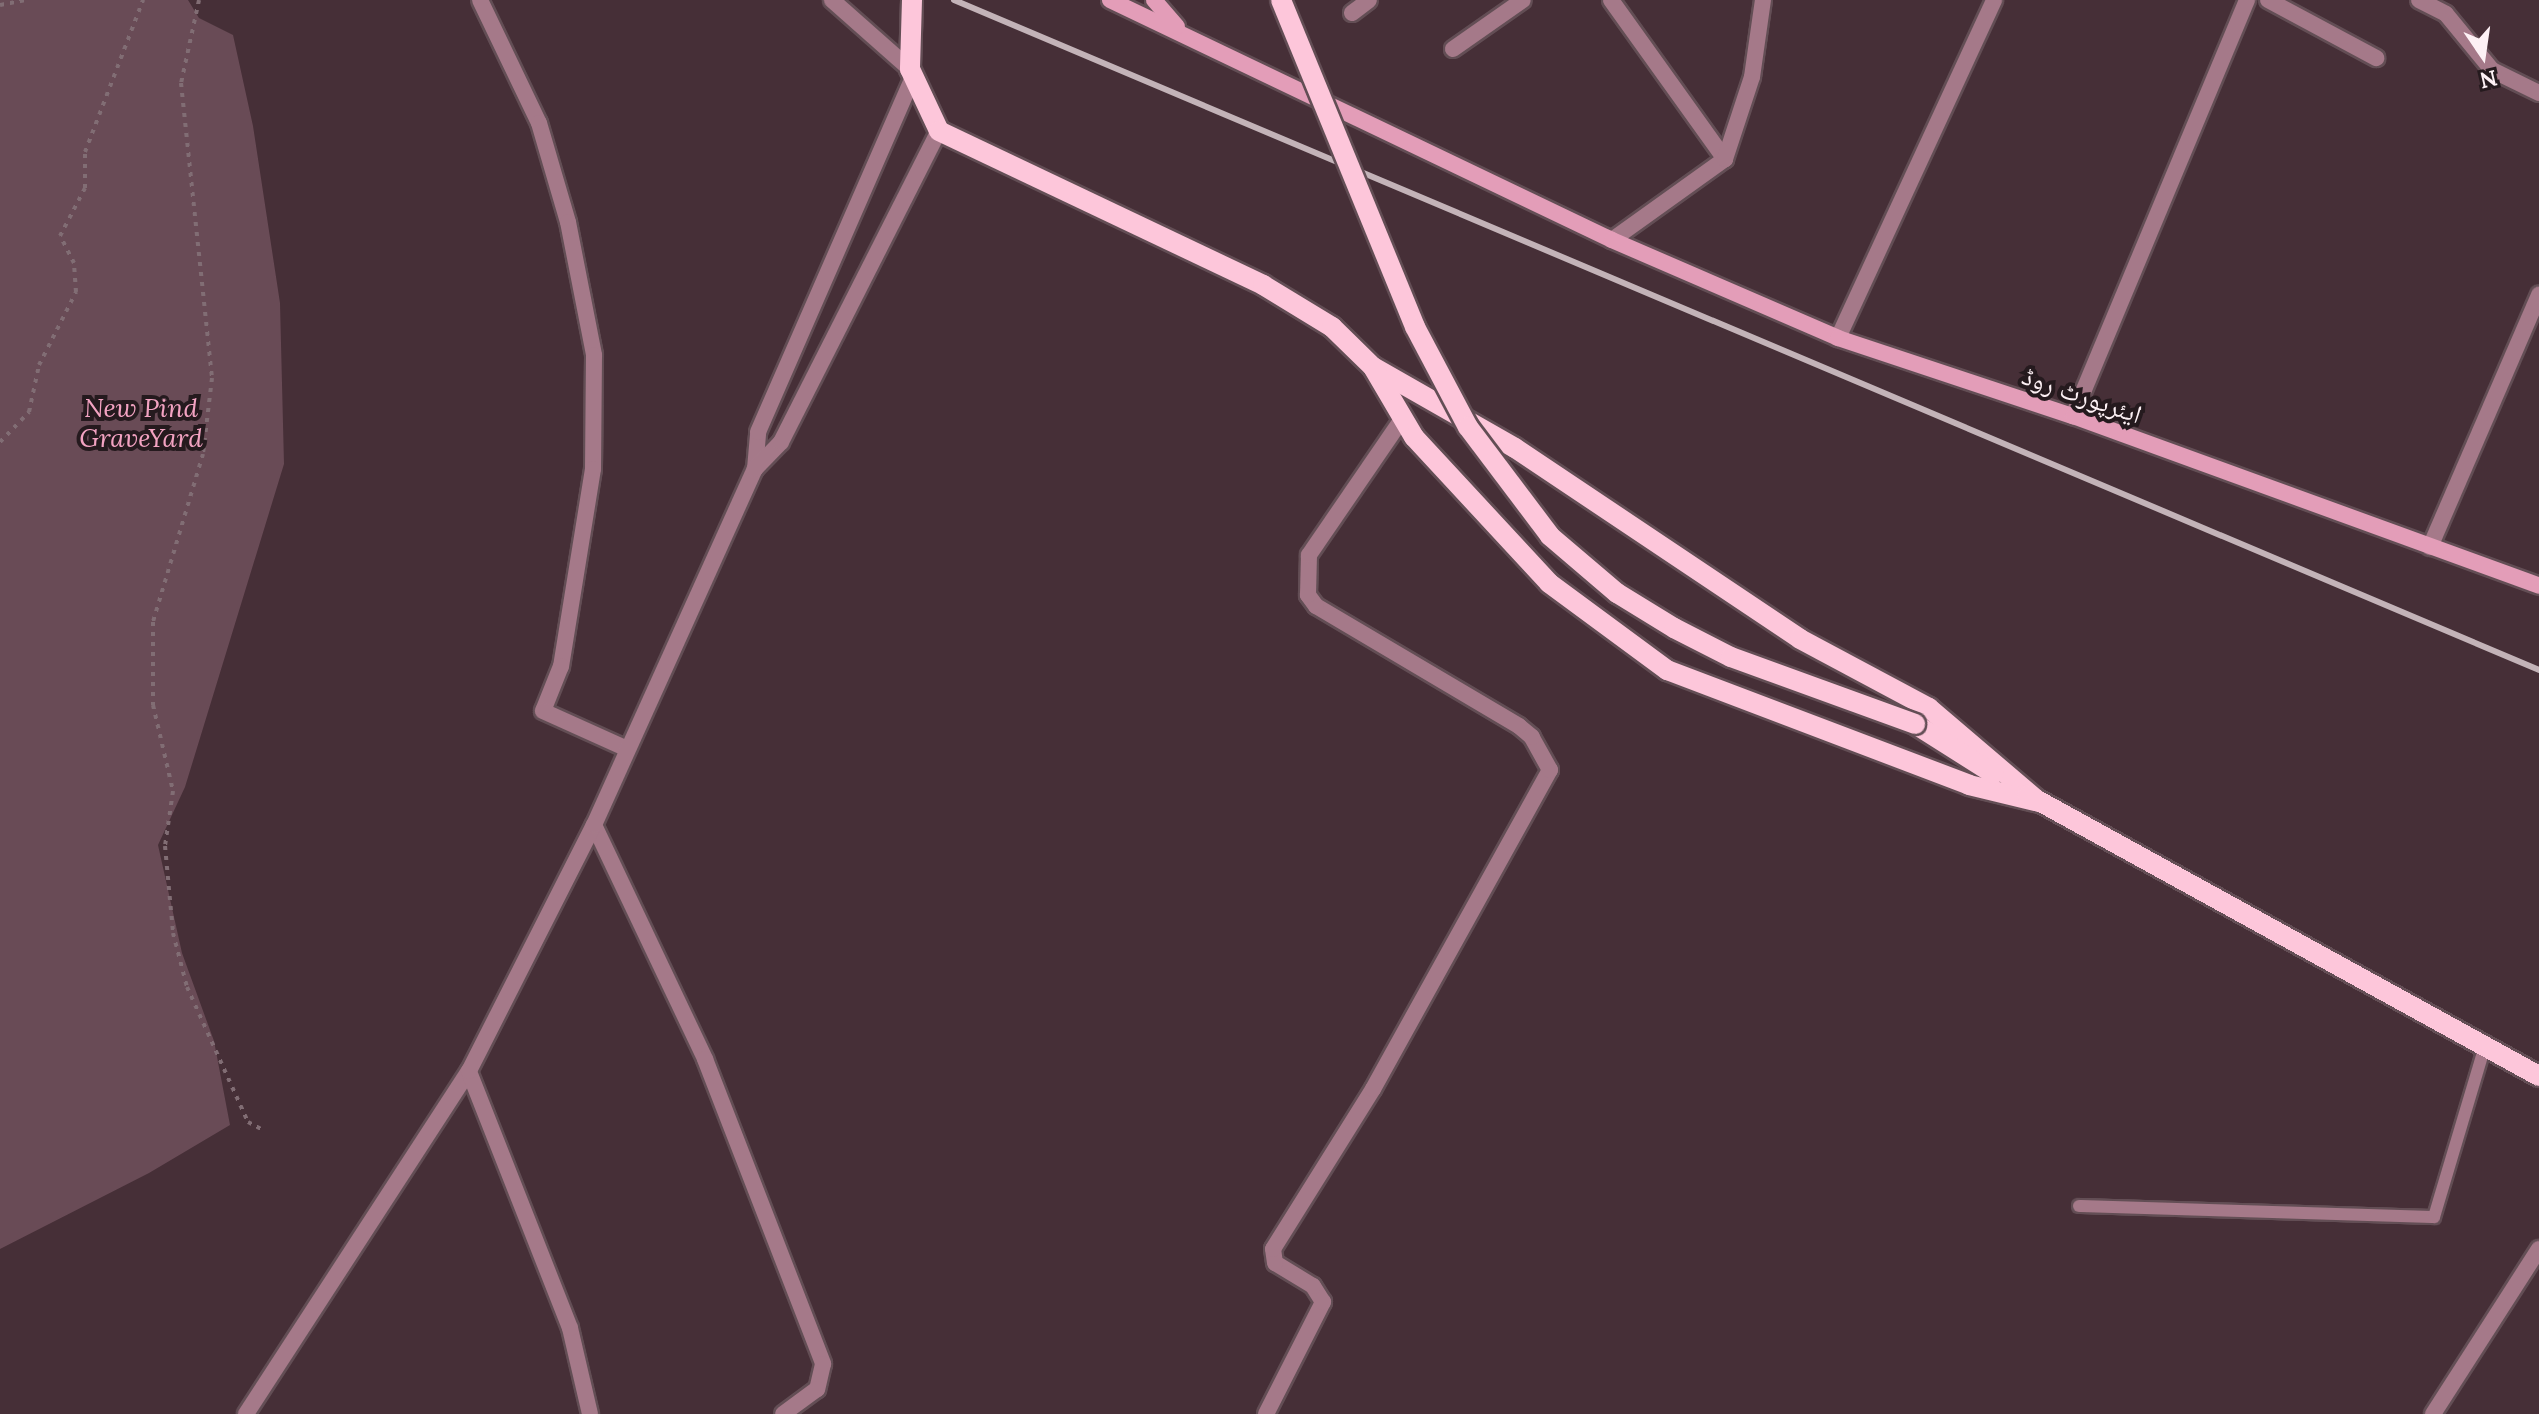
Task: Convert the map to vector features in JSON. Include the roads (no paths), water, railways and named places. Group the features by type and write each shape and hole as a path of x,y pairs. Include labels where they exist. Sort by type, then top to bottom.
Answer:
{"main road":[{"path":"912,0 911,74 939,131 1263,285 1332,327 1373,367 1515,448 1800,639 1929,708 2039,802"},
{"name":"ایئرپورٹ روڈ","path":"1110,0 1132,6 1612,240 1838,338 2073,416 2539,586"},
{"path":"1154,0 1181,31"},
{"path":"1281,0 1415,327 1468,427 1550,536 1617,593 1674,628 1731,657 1915,724 2039,802 2486,1043 2539,1076"},
{"path":"1373,367 1402,419 1473,504 1549,583 1667,670 1969,785 2039,802"}],"street":[{"path":"480,0 539,123 568,222 594,355 593,469 561,666 543,711 625,748"},
{"path":"755,469 758,432 911,74 832,0"},
{"path":"1352,13 1369,0"},
{"path":"1453,49 1523,0"},
{"path":"1611,0 1725,159"},
{"path":"1612,240 1725,159 1752,77 1763,0"},
{"path":"1838,338 1994,0"},
{"path":"2073,416 2247,0"},
{"path":"2268,0 2376,58"},
{"path":"2419,0 2446,14 2492,70 2539,93"},
{"path":"246,1414 469,1071 594,825 625,748 755,469 781,442 939,131"},
{"path":"2430,547 2537,303"},
{"path":"1266,1414 1323,1302 1313,1286 1275,1263 1273,1249 1373,1089 1550,770 1532,737 1519,726 1316,606 1308,595 1309,555 1402,419"},
{"path":"594,825 705,1059 823,1364 817,1389 783,1414"},
{"path":"469,1071 570,1328 590,1414"},
{"path":"2433,1414 2539,1249"}],"lane":[{"path":"2079,1206 2434,1217 2486,1043"}],"railway":[{"path":"954,0 2539,670"}],"park label":[{"name":"New Pind GraveYard","path":"141,423"}]}
